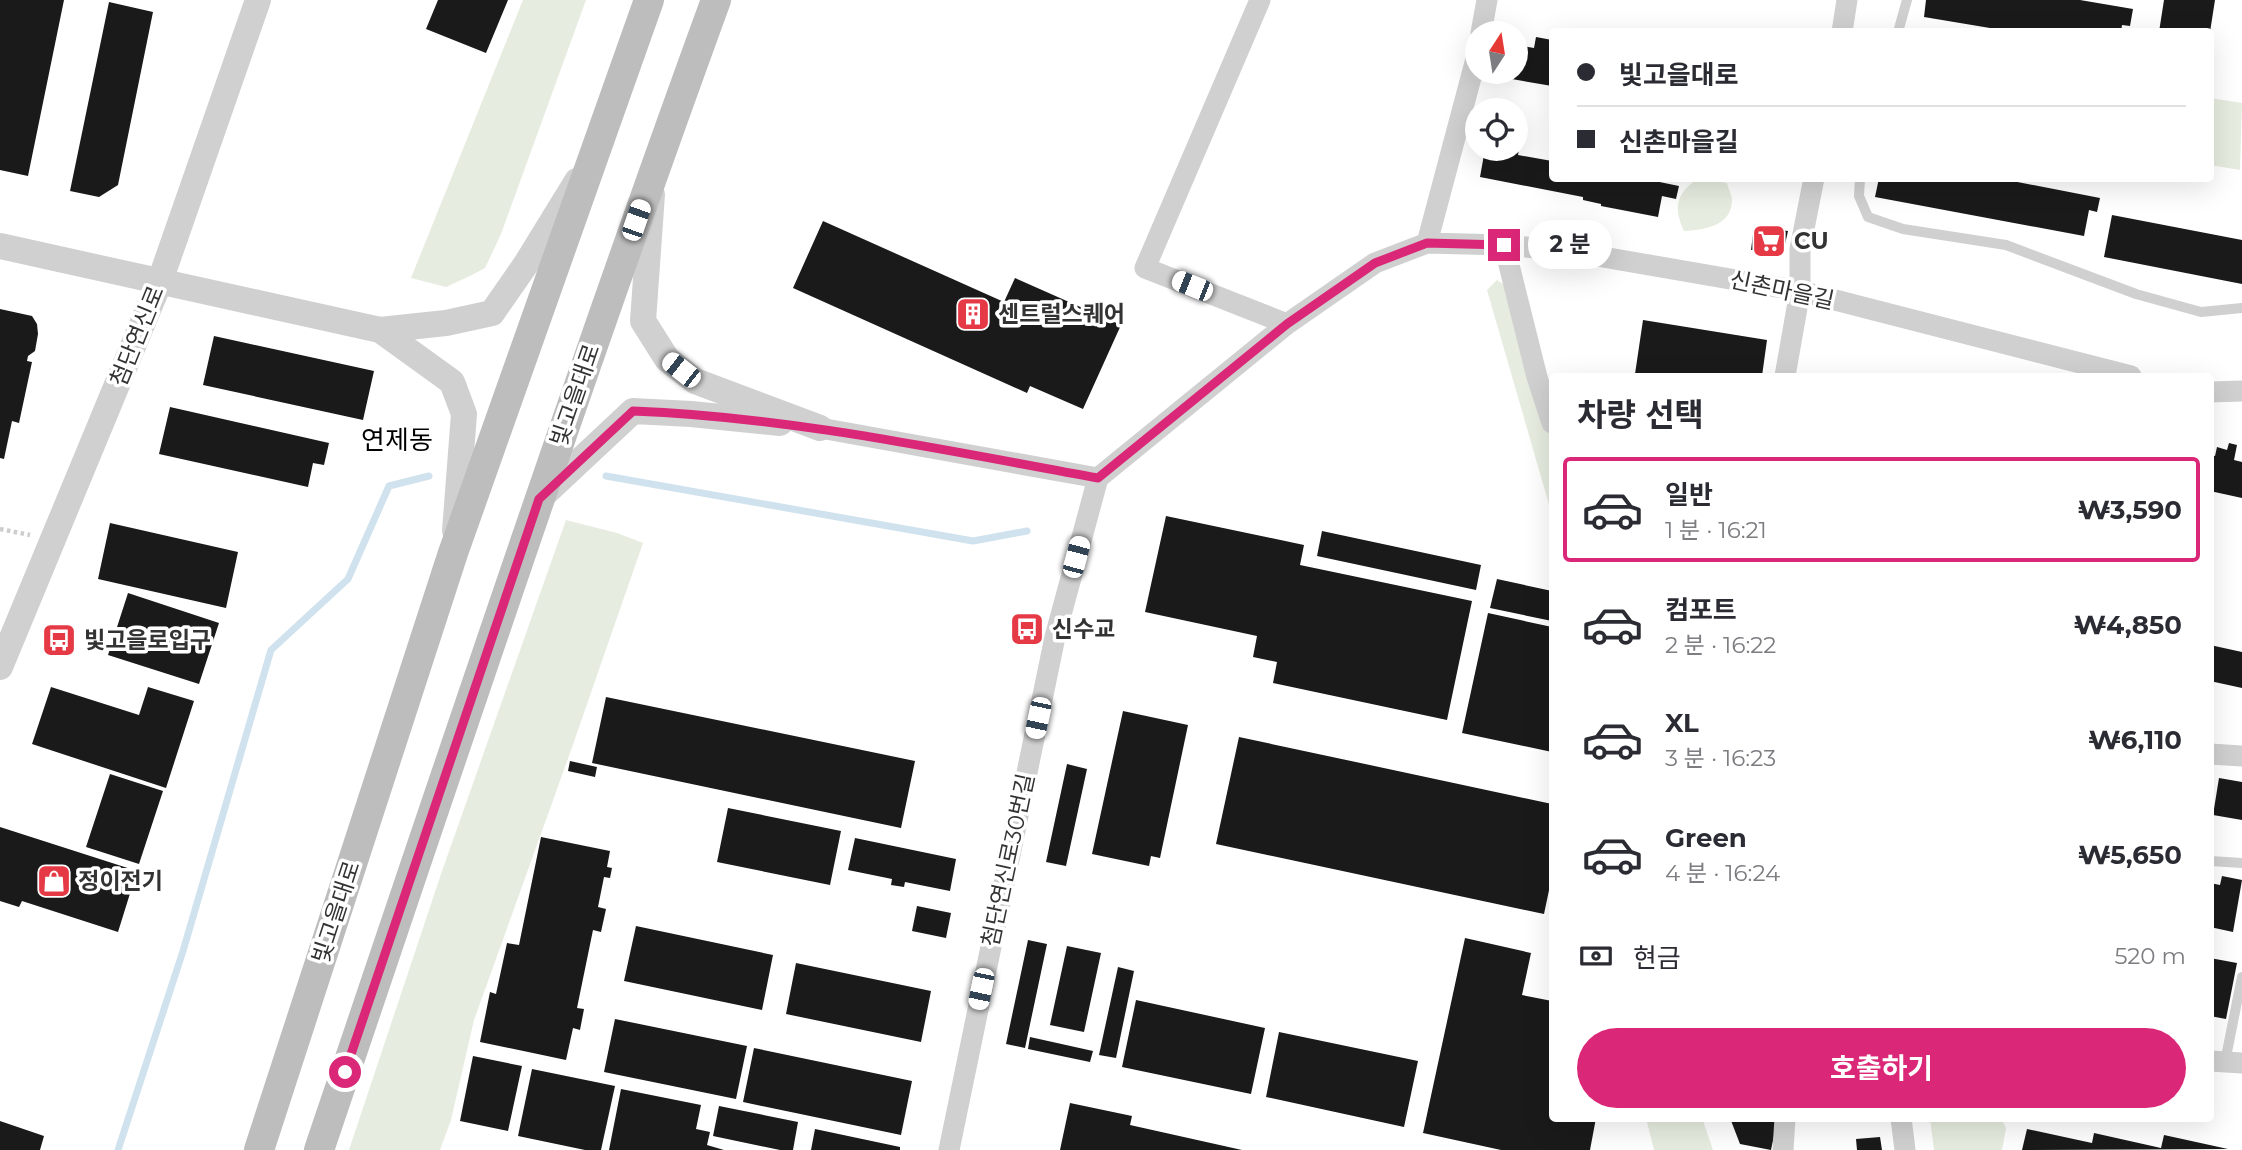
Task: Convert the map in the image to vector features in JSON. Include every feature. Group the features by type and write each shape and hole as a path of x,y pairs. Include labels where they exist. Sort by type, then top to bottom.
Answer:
{"main road":[{"name":"빛고을대로","path":"258,1150 453,553 649,0"},
{"name":"빛고을대로","path":"319,1150 539,499 716,0"}],"street":[{"name":"첨단연신로","path":"0,667 160,281 258,0"},
{"path":"1260,0 1145,268 1287,324"},
{"path":"1483,21 1487,0"},
{"path":"1843,28 1847,0"},
{"path":"1427,243 1469,84"},
{"path":"0,246 380,330 446,323 492,313 526,264 594,153"},
{"path":"654,170 643,321 667,359 695,381 820,428"},
{"path":"1786,373 1800,291 1800,249 1813,182"},
{"name":"신촌마을길","path":"1098,478 1287,324 1375,263 1427,243 1504,245 1568,251 1800,291 2119,373"},
{"path":"1504,245 1537,377 1549,414"},
{"path":"380,330 452,382 464,414 453,553"},
{"path":"2214,392 2242,391"},
{"path":"539,499 633,411 691,414 820,428 1098,478"},
{"name":"첨단연신로30번길","path":"949,1150 1055,637 1098,478"},
{"path":"2214,754 2242,756"},
{"path":"1783,1150 1785,1122"},
{"path":"1901,1122 1905,1150"}],"lane":[{"path":"1899,28 1907,0"},
{"path":"1860,182 1859,196 1868,217 1903,229 2006,245 2136,294 2200,312 2242,308"},
{"path":"2214,861 2242,863"},
{"path":"2226,1062 2242,977"}],"path":[{"path":"0,529 53,540"}],"shaded area":[{"path":"523,0 586,0 501,234 485,268 472,275 446,287 411,278"},
{"path":"2214,99 2242,103 2240,170 2214,166"},
{"path":"1727,183 1732,198 1731,209 1722,221 1708,228 1684,231 1678,208 1681,195 1691,184"},
{"path":"1497,280 1509,288 1549,432 1549,505 1487,290"},
{"path":"566,520 617,533 643,543 474,1020 451,1120 440,1150 349,1150 441,874"},
{"path":"1647,1122 1703,1122 1713,1150 1654,1150"},
{"path":"1930,1122 2003,1122 2006,1128 2002,1150 1934,1150"}],"building":[{"path":"0,0 64,0 28,176 0,170"},
{"path":"438,0 508,0 486,53 426,29"},
{"path":"1926,0 2080,0 2133,9 2130,26 2122,25 2122,28 1990,28 1924,17"},
{"path":"2164,0 2215,0 2211,28 2160,28"},
{"path":"109,2 153,12 118,185 99,197 70,191"},
{"path":"1536,37 1549,39 1549,85 1528,82 1528,47 1534,48"},
{"path":"1528,157 1549,160 1549,182 1660,182 1679,186 1676,199 1662,196 1658,217 1601,206 1583,200 1583,197 1480,177 1483,161 1528,161"},
{"path":"1878,182 2018,182 2100,198 2097,212 2089,210 2084,236 1875,197"},
{"path":"2112,215 2242,240 2242,284 2104,257"},
{"name":"센트럴스퀘어","path":"823,221 1004,302 1015,278 1121,325 1083,409 1030,386 1027,393 793,288"},
{"name":"CU","path":"1771,229 1788,231 1784,249 1751,250 1753,234"},
{"path":"0,309 32,316 37,324 38,334 35,351 28,356 27,361 32,362 19,423 12,421 4,459 0,458"},
{"path":"1643,320 1767,340 1762,373 1635,373"},
{"path":"214,336 374,371 363,420 203,385"},
{"path":"170,407 329,443 324,465 313,463 308,487 159,454"},
{"path":"2229,443 2237,445 2234,460 2242,462 2242,498 2214,492 2214,456 2217,447 2227,450"},
{"path":"1166,516 1304,545 1300,565 1472,601 1447,720 1273,683 1277,662 1253,657 1257,636 1145,612"},
{"path":"110,523 238,552 226,608 98,579"},
{"path":"1322,531 1481,565 1476,590 1317,556"},
{"path":"1497,579 1549,590 1549,620 1490,608"},
{"path":"128,593 219,623 199,684 108,655"},
{"path":"1488,613 1549,626 1549,751 1462,733"},
{"path":"2214,646 2242,652 2242,688 2214,682"},
{"path":"51,687 139,715 148,687 194,701 166,788 32,744"},
{"path":"606,697 915,761 901,828 592,763"},
{"path":"1123,711 1188,725 1160,858 1151,856 1149,866 1092,854"},
{"path":"1239,737 1549,803 1549,890 1544,914 1216,844"},
{"path":"570,761 597,767 595,777 568,771"},
{"path":"1067,764 1087,769 1066,866 1046,862"},
{"path":"110,774 163,791 139,864 86,847"},
{"path":"2219,778 2242,782 2242,820 2214,815"},
{"path":"728,808 841,831 830,885 717,862"},
{"path":"0,827 137,871 118,932 22,901 19,907 0,901"},
{"path":"541,837 610,851 607,867 612,868 610,878 604,877 598,907 606,909 601,932 593,930 577,1008 584,1009 580,1030 573,1028 566,1060 480,1042 490,992 496,994 507,943 519,945"},
{"path":"855,838 956,859 950,891 905,882 904,887 891,885 892,879 848,870"},
{"path":"2222,876 2242,880 2233,932 2214,928 2214,884 2220,885"},
{"path":"917,906 951,913 946,938 912,931"},
{"path":"636,926 773,955 762,1010 624,981"},
{"path":"1465,938 1531,953 1522,995 1549,1000 1549,1122 1595,1122 1590,1150 1501,1150 1423,1133"},
{"path":"1028,940 1047,944 1025,1048 1006,1044"},
{"path":"1067,946 1101,953 1084,1032 1050,1025"},
{"path":"2214,959 2237,963 2226,1019 2214,1017"},
{"path":"796,963 931,991 921,1042 786,1014"},
{"path":"1118,967 1134,971 1116,1058 1099,1055"},
{"path":"1136,1000 1265,1028 1251,1094 1122,1067"},
{"path":"615,1019 747,1046 736,1099 604,1072"},
{"path":"1279,1032 1418,1061 1404,1127 1266,1097"},
{"path":"1030,1037 1093,1051 1090,1062 1028,1049"},
{"path":"754,1048 912,1081 901,1135 743,1102"},
{"path":"473,1056 522,1066 508,1131 460,1121"},
{"path":"532,1069 615,1086 601,1150 585,1150 518,1136"},
{"path":"621,1089 701,1105 696,1129 710,1132 707,1145 724,1150 609,1150"},
{"path":"1070,1103 1132,1116 1130,1125 1242,1150 1060,1150"},
{"path":"719,1106 798,1122 793,1150 780,1150 713,1136"},
{"path":"0,1121 44,1136 40,1150 0,1150"},
{"path":"1732,1122 1777,1122 1771,1150 1740,1144"},
{"path":"815,1129 900,1147 900,1150 811,1150"},
{"path":"2027,1129 2092,1143 2094,1133 2161,1148 2164,1135 2228,1149 2022,1150"},
{"path":"1880,1137 1882,1150 1857,1150 1856,1139"}],"waterway":[{"path":"118,1150 183,951 271,650 348,579 389,486 429,476"},
{"path":"606,476 973,541 1027,531"}],"place":[{"name":"CU","path":"1769,241"},
{"name":"센트럴스퀘어","path":"973,314"},
{"name":"신수교","path":"1027,629"},
{"name":"빛고을로입구","path":"59,640"},
{"name":"정이전기","path":"54,881"}],"district":[{"name":"연제동","path":"397,440"}],"route":[{"path":"345,1072 539,499 633,411 691,414 820,428 1098,478 1287,324 1375,263 1427,243 1504,245"}]}
